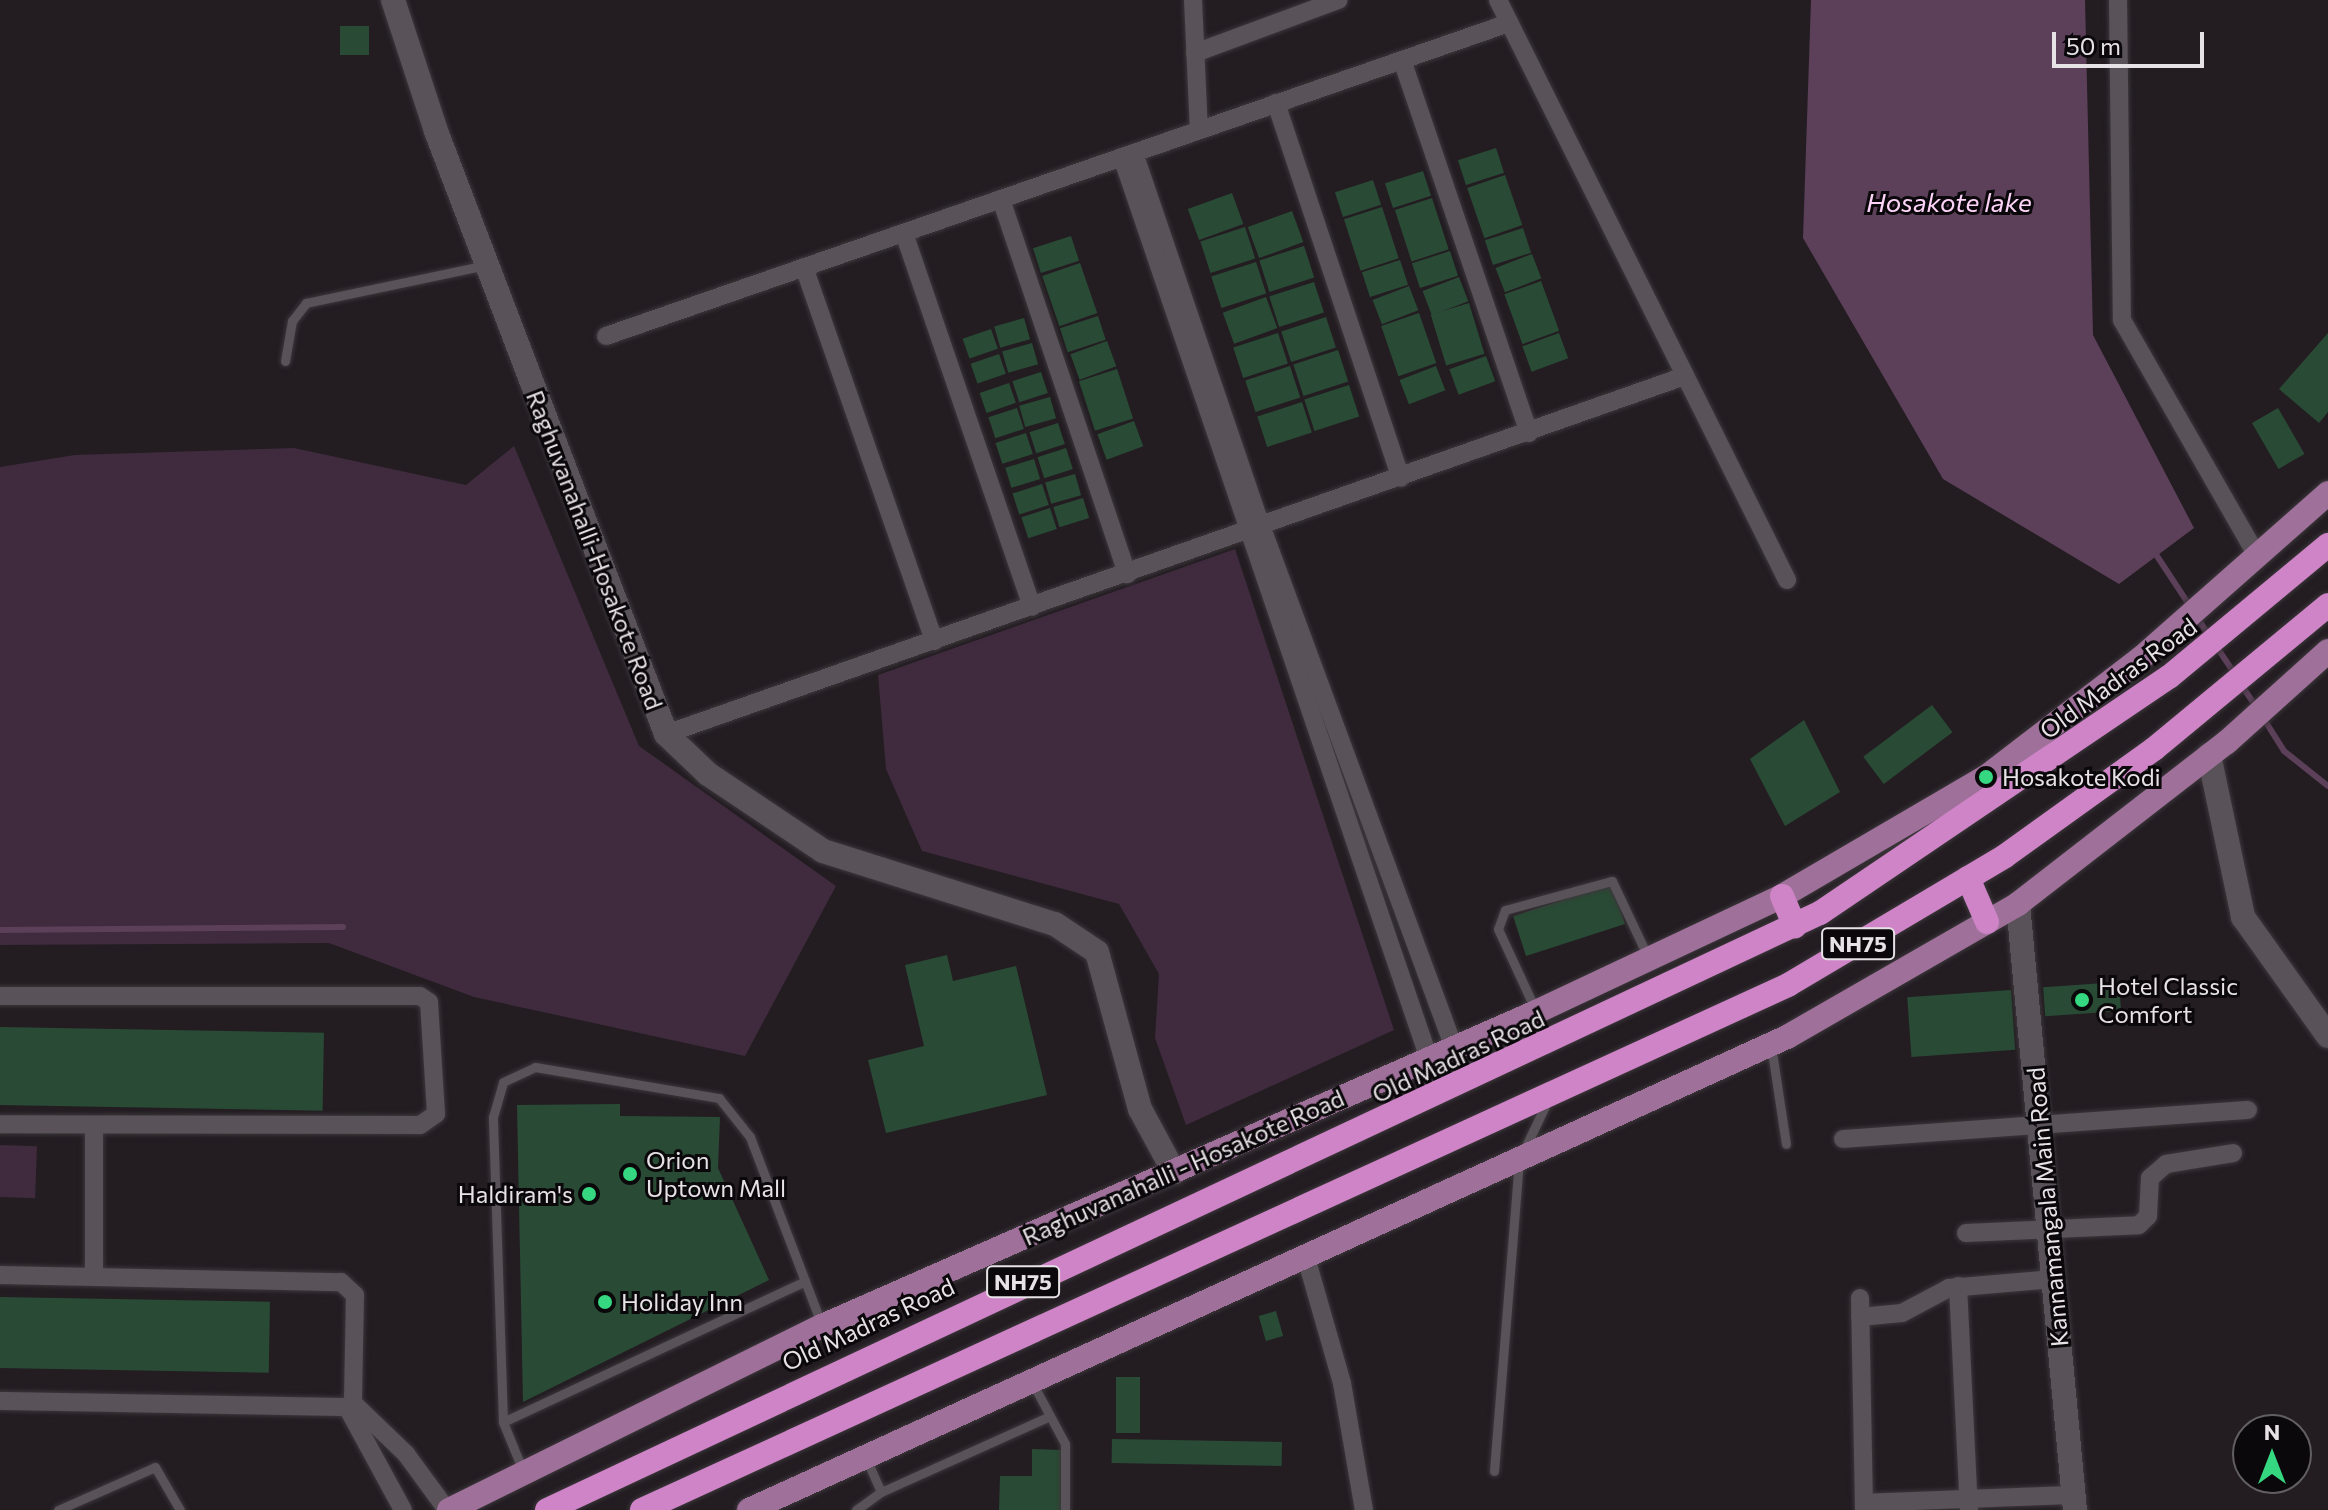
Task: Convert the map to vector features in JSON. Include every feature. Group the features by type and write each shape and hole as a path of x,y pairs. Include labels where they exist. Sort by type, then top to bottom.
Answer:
{"highway":[{"name":"Old Madras Road","path":"547,1510 1795,926 1994,802 2169,677 2328,545"},
{"name":"NH75","path":"642,1510 1195,1253 1497,1123 1788,985 1968,878 2192,719 2283,646 2328,605"},
{"path":"1968,878 1987,922"},
{"path":"1782,896 1795,926"}],"main road":[{"name":"Raghuvanahalli-Hosakote Road","path":"393,0 486,265 666,734 708,774 823,851 1055,924 1097,952 1140,1109 1174,1172"},
{"name":"Raghuvanahalli - Hosakote Road","path":"448,1510 822,1326 1536,1012 1782,896 1986,777 2140,659 2328,493"},
{"path":"749,1510 1030,1378 1519,1161 1771,1045 2018,904 2218,748 2322,658"},
{"path":"2218,748 2243,917 2328,1036"},
{"name":"Kannamangala Main Road","path":"2018,904 2074,1503"}],"street":[{"path":"1193,0 1199,130"},
{"path":"1195,53 1338,0"},
{"path":"1498,0 1787,580"},
{"path":"2118,0 2122,320 2250,565"},
{"path":"606,336 1509,23"},
{"path":"1402,60 1529,433"},
{"path":"1276,103 1401,478"},
{"path":"1128,155 1429,1059"},
{"path":"1001,199 1127,574"},
{"path":"904,233 1032,607"},
{"path":"804,267 934,641"},
{"path":"666,734 1254,530 1685,376"},
{"path":"1254,530 1454,1048"},
{"path":"0,996 420,996 429,1002 432,1123 94,1129 0,1124"},
{"path":"1843,1139 2248,1110"},
{"path":"94,1129 94,1277"},
{"path":"1966,1233 2049,1233 2139,1225 2148,1216 2150,1178 2166,1164 2233,1153"},
{"path":"1305,1254 1342,1383 1364,1510"},
{"path":"0,1275 341,1282 355,1295 350,1405 403,1510"},
{"path":"1860,1317 1902,1313 1958,1286 2054,1279"},
{"path":"1958,1286 1969,1505"},
{"path":"1860,1298 1864,1506 2074,1503"},
{"path":"0,1401 350,1405 406,1454 448,1510"}],"lane":[{"path":"285,361 292,321 314,299 486,265"},
{"path":"1536,1012 1498,929 1505,910 1612,881 1649,961"},
{"path":"1771,1045 1786,1144"},
{"path":"523,1471 503,1422 493,1117 503,1082 535,1067 719,1098 750,1137 822,1326"},
{"path":"1494,1471 1519,1161 1549,1099"},
{"path":"503,1422 805,1281"},
{"path":"1030,1378 1065,1444 1065,1510"},
{"path":"856,1510 881,1492 1050,1416"},
{"path":"865,1455 881,1492"},
{"path":"58,1510 155,1467 180,1510"}],"shaded area":[{"path":"514,446 639,746 836,886 745,1056 474,997 329,943 0,945 0,467 75,455 294,448 466,485"},
{"path":"1235,549 1394,1030 1186,1125 1155,1038 1159,974 1119,904 922,851 886,769 878,675"},
{"path":"0,1145 37,1146 35,1198 0,1197"}],"water":[{"name":"Hosakote lake","path":"1811,0 2085,0 2093,335 2194,528 2119,584 1943,479 1803,238"}],"building":[{"path":"340,26 369,26 369,55 340,55"},
{"path":"1496,148 1504,173 1466,185 1458,160"},
{"path":"1423,171 1431,196 1393,208 1385,183"},
{"path":"1505,175 1522,225 1484,238 1467,188"},
{"path":"1373,180 1381,205 1343,217 1335,192"},
{"path":"1232,193 1243,224 1199,240 1188,209"},
{"path":"1432,198 1449,249 1412,261 1395,210"},
{"path":"1382,207 1399,258 1361,271 1344,219"},
{"path":"1292,211 1303,242 1259,258 1248,227"},
{"path":"1245,227 1255,258 1210,273 1200,242"},
{"path":"1523,228 1531,253 1493,265 1485,240"},
{"path":"1071,236 1079,261 1041,273 1033,248"},
{"path":"1304,246 1314,277 1269,292 1259,261"},
{"path":"1450,251 1458,276 1420,288 1412,263"},
{"path":"1532,254 1541,278 1505,292 1496,268"},
{"path":"1400,260 1408,285 1370,297 1362,272"},
{"path":"1256,262 1266,293 1221,308 1211,277"},
{"path":"1080,263 1097,313 1059,326 1042,276"},
{"path":"1459,277 1468,301 1432,315 1423,291"},
{"path":"1541,281 1559,331 1522,344 1504,294"},
{"path":"1314,282 1324,312 1279,327 1269,297"},
{"path":"1409,286 1418,310 1382,324 1373,300"},
{"path":"1266,297 1277,328 1234,344 1223,313"},
{"path":"1469,303 1484,354 1446,365 1431,315"},
{"path":"1419,313 1436,363 1398,376 1381,326"},
{"path":"1098,316 1106,340 1068,352 1060,328"},
{"path":"1326,317 1336,347 1291,362 1281,332"},
{"path":"1024,318 1030,339 1000,348 994,327"},
{"path":"991,329 998,349 969,359 963,339"},
{"path":"1278,333 1288,363 1243,378 1233,348"},
{"path":"1559,333 1568,358 1532,372 1522,346"},
{"path":"2328,333 2328,412 2319,423 2279,389"},
{"path":"1107,341 1116,366 1080,380 1070,354"},
{"path":"1032,343 1038,364 1008,373 1002,352"},
{"path":"1338,350 1348,381 1303,396 1293,365"},
{"path":"999,354 1006,374 977,384 971,364"},
{"path":"1486,356 1495,381 1459,395 1449,369"},
{"path":"1290,366 1300,397 1255,412 1245,381"},
{"path":"1436,366 1445,390 1409,404 1400,380"},
{"path":"1117,369 1133,418 1095,431 1079,381"},
{"path":"1041,372 1048,393 1019,402 1012,381"},
{"path":"1009,383 1016,403 987,413 980,393"},
{"path":"1349,385 1359,416 1314,431 1304,400"},
{"path":"1050,397 1056,418 1025,427 1019,406"},
{"path":"1302,402 1312,432 1267,447 1257,417"},
{"path":"1017,408 1024,429 995,438 988,417"},
{"path":"2278,408 2304,454 2279,469 2252,423"},
{"path":"1134,421 1143,446 1107,460 1097,434"},
{"path":"1058,423 1065,444 1036,453 1029,432"},
{"path":"1026,433 1033,454 1002,464 996,443"},
{"path":"1066,448 1073,469 1044,478 1037,457"},
{"path":"1034,459 1040,479 1011,488 1005,468"},
{"path":"1075,474 1081,495 1051,504 1045,483"},
{"path":"1042,484 1049,505 1019,515 1013,494"},
{"path":"1083,498 1089,518 1059,527 1053,507"},
{"path":"1050,508 1057,529 1028,538 1021,517"},
{"path":"1932,705 1952,732 1884,784 1863,757"},
{"path":"1804,720 1840,792 1785,826 1750,759"},
{"path":"1612,884 1625,924 1526,956 1513,916"},
{"path":"947,955 953,981 1016,966 1047,1095 886,1133 868,1060 924,1046 905,965"},
{"name":"Hotel Classic Comfort","path":"2119,982 2121,1011 2045,1016 2043,987"},
{"path":"2011,990 2015,1050 1911,1057 1907,997"},
{"path":"0,1027 324,1033 323,1111 0,1105"},
{"path":"620,1104 620,1116 720,1117 718,1168 769,1280 523,1402 517,1105"},
{"path":"0,1297 270,1302 269,1373 0,1368"},
{"path":"1276,1311 1283,1336 1266,1341 1259,1316"},
{"path":"1116,1377 1140,1377 1140,1433 1116,1433"},
{"path":"1112,1439 1282,1442 1282,1466 1112,1463"},
{"path":"1032,1449 1062,1450 1062,1510 999,1510 1000,1476 1032,1476"}],"waterway":[{"path":"2157,556 2190,606"},
{"path":"2196,616 2210,637"},
{"path":"2216,646 2234,673"},
{"path":"2240,683 2256,707"},
{"path":"2262,716 2284,751 2328,786"},
{"path":"0,930 343,927"}],"place":[{"name":"Hosakote Kodi","path":"1986,777"},
{"name":"Hotel Classic Comfort","path":"2082,1000"},
{"name":"Orion Uptown Mall","path":"630,1174"},
{"name":"Haldiram's","path":"589,1194"},
{"name":"Holiday Inn","path":"605,1302"}]}
